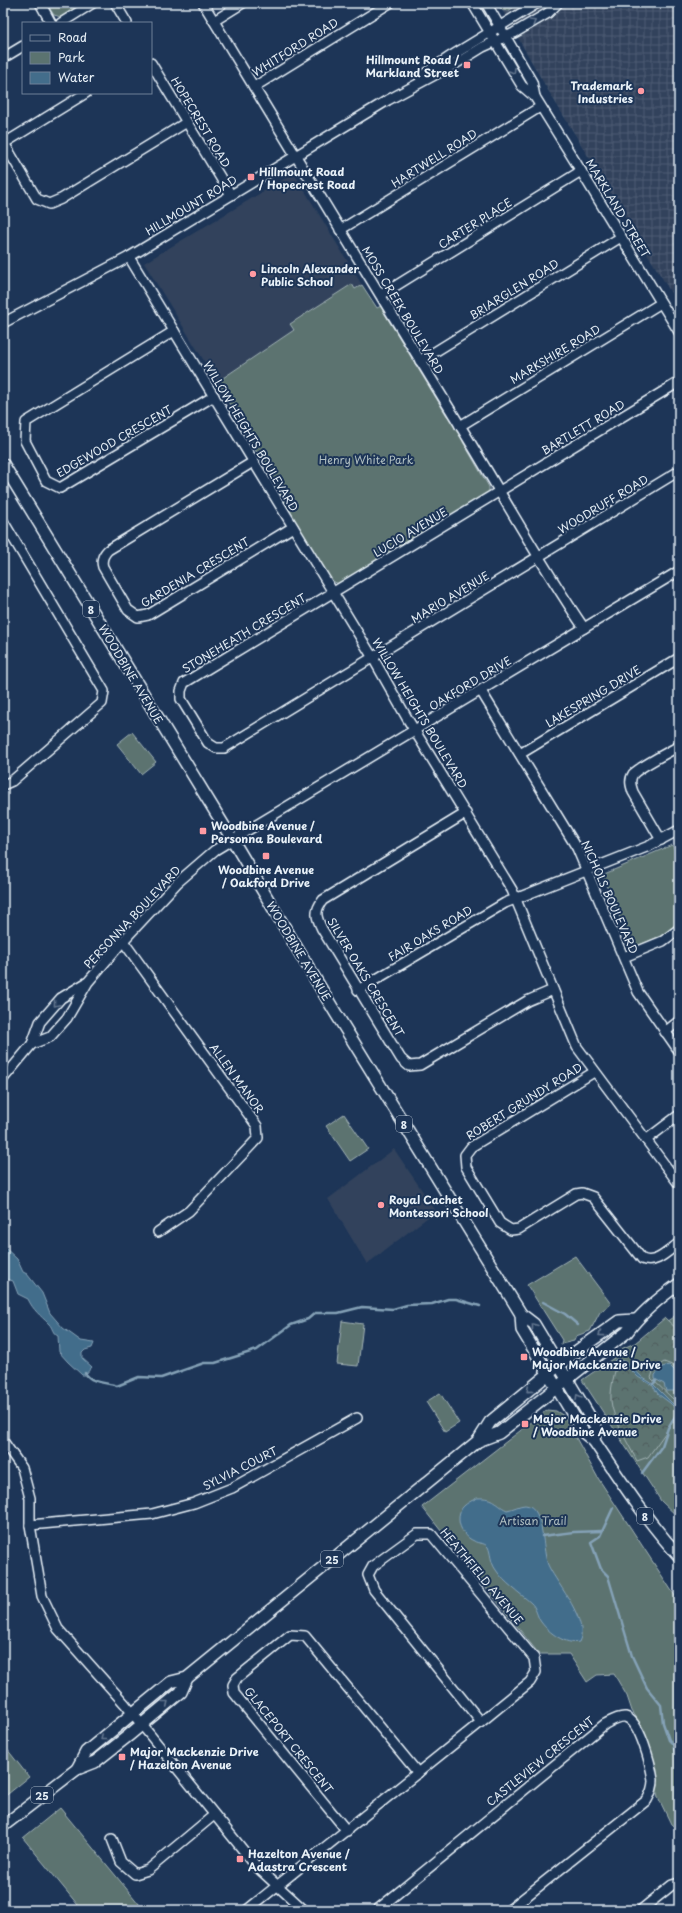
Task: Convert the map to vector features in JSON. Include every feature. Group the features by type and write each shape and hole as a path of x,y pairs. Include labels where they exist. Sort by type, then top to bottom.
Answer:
{"main road":[{"name":"WOODBINE AVENUE","path":"3,464 232,839 335,1012 521,1314 534,1324 567,1378 596,1427 594,1441"},
{"name":"25","path":"3,1826 77,1769 95,1762 180,1692 187,1678 478,1441 499,1433 627,1332 635,1320 658,1299 679,1284"},
{"name":"WOODBINE AVENUE","path":"521,1314 522,1330 584,1433 594,1441 656,1531 679,1556"},
{"name":"25","path":"478,1441 490,1422 559,1365 619,1321 635,1320"},
{"name":"25","path":"77,1769 86,1752 132,1713 171,1682 187,1678"}],"street":[{"path":"40,3 50,22"},
{"path":"63,22 93,3"},
{"path":"115,3 126,22"},
{"name":"MOSS CREEK BOULEVARD","path":"203,3 499,492 584,628"},
{"path":"214,21 243,3"},
{"name":"WHITFORD ROAD","path":"254,87 390,3"},
{"name":"MARKLAND STREET","path":"472,3 522,86 534,97 581,171 679,332"},
{"name":"MARKLAND STREET","path":"486,3 532,82 534,97"},
{"name":"HILLMOUNT ROAD","path":"388,100 451,56 538,3"},
{"name":"HILLMOUNT ROAD","path":"3,323 129,257 388,100 548,13 558,3"},
{"path":"3,58 22,47"},
{"name":"HOPECREST ROAD","path":"152,65 231,194"},
{"path":"84,94 3,143 37,199 49,204 60,199 187,122"},
{"name":"HARTWELL ROAD","path":"340,230 540,106"},
{"name":"CARTER PLACE","path":"381,295 581,171"},
{"name":"BRIARGLEN ROAD","path":"420,361 621,237"},
{"name":"WILLOW HEIGHTS BOULEVARD","path":"129,257 373,658 415,730 507,879 577,1047 594,1072 679,1184"},
{"name":"MARKSHIRE ROAD","path":"460,426 661,303"},
{"name":"EDGEWOOD CRESCENT","path":"174,331 26,422 25,441 46,481 60,488 214,396"},
{"name":"BARTLETT ROAD","path":"499,492 679,382"},
{"name":"GARDENIA CRESCENT","path":"253,462 108,550 104,554 102,564 103,567 128,610 138,617 148,615 293,527"},
{"name":"WOODRUFF ROAD","path":"539,557 679,471"},
{"name":"LUCIO AVENUE","path":"333,593 499,492"},
{"path":"3,521 104,691 102,703 12,781 3,785"},
{"name":"MARIO AVENUE","path":"373,658 539,557"},
{"name":"OAKFORD DRIVE","path":"232,839 481,691 679,570"},
{"name":"STONEHEATH CRESCENT","path":"333,593 184,683 181,691 181,699 204,737 208,743 216,748 224,748 373,658"},
{"name":"LAKESPRING DRIVE","path":"520,754 679,658"},
{"name":"NICHOLS BOULEVARD","path":"481,691 573,841 588,870 641,998 679,1051"},
{"path":"661,840 630,785 636,772 679,746"},
{"name":"SILVER OAKS CRESCENT","path":"466,813 326,898 317,907 315,913 322,929 401,1059 409,1066 420,1065 521,1004 553,990"},
{"name":"FAIR OAKS ROAD","path":"358,990 483,915 516,898 661,840 679,830"},
{"name":"PERSONNA BOULEVARD","path":"32,1044 50,1037 67,1018 88,982 123,941 178,882 215,850 232,839"},
{"path":"624,957 663,941 679,929"},
{"name":"ALLEN MANOR","path":"123,941 257,1126 258,1138 188,1211 158,1232"},
{"name":"PERSONNA BOULEVARD","path":"3,1079 32,1044 40,1022 61,998 88,982"},
{"path":"665,1032 679,1022"},
{"name":"ROBERT GRUNDY ROAD","path":"594,1072 471,1147 466,1155 466,1167 500,1223 511,1230 519,1229 576,1194 582,1193 593,1197 642,1259 647,1261 658,1259 679,1243"},
{"path":"646,1140 679,1115"},
{"name":"SYLVIA COURT","path":"30,1525 152,1514 194,1503 232,1488 357,1418"},
{"path":"3,1441 22,1468 30,1498 30,1525 42,1596 58,1629 132,1713 256,1866 304,1910"},
{"name":"HEATHFIELD AVENUE","path":"247,1910 347,1831 418,1772 481,1722 530,1682 536,1672 534,1658 431,1534 417,1534 373,1566 368,1574 370,1581 374,1590 481,1722"},
{"name":"GLACEPORT CRESCENT","path":"347,1831 234,1693 233,1685 238,1678 290,1635 296,1634 305,1636 418,1772"},
{"name":"CASTLEVIEW CRESCENT","path":"377,1910 605,1724 620,1717 627,1717 634,1722 640,1731 653,1780 652,1791 649,1796 646,1800 509,1910"},
{"path":"112,1839 121,1862 135,1874 142,1873 148,1870 214,1815"},
{"path":"641,1910 672,1885 679,1884"}],"shaded area":[{"path":"521,3 679,3 679,306 546,87 502,10 508,11"},
{"name":"Lincoln Alexander Public School","path":"294,173 362,285 217,382 144,263"},
{"name":"Royal Cachet Montessori School","path":"394,1149 436,1211 367,1264 328,1199"}],"green space":[{"path":"46,3 84,3 61,17 54,15"},
{"path":"497,3 521,3 508,11 502,10"},
{"name":"Henry White Park","path":"352,284 355,289 362,285 377,308 383,305 384,306 383,311 447,416 451,418 464,438 463,442 489,487 489,491 339,584 332,581 305,537 302,536 289,516 291,513 217,382 294,330 290,324"},
{"path":"132,732 156,762 141,774 117,744"},
{"path":"672,845 679,856 679,923 663,935 632,948 602,875"},
{"path":"344,1114 368,1149 350,1161 326,1126"},
{"path":"575,1256 611,1304 600,1312 590,1331 576,1336 574,1341 561,1344 562,1340 527,1285"},
{"path":"679,1313 679,1518 661,1501 582,1380"},
{"path":"665,1318 679,1331 679,1375 672,1365 664,1362 654,1369 651,1378 673,1399 679,1399 679,1423 673,1422 648,1457 637,1461 614,1415 611,1401 613,1381 621,1349 635,1343"},
{"path":"342,1321 363,1324 358,1366 337,1364"},
{"path":"440,1393 459,1423 445,1432 426,1402"},
{"name":"Artisan Trail","path":"547,1410 556,1411 564,1416 598,1478 679,1602 679,1831 671,1824 658,1797 640,1723 632,1711 627,1696 614,1674 597,1675 587,1682 569,1654 539,1654 422,1507"},
{"path":"3,1744 29,1777 3,1798"},
{"path":"60,1808 144,1910 82,1910 23,1838"}],"water":[{"path":"3,1246 17,1259 23,1272 27,1274 42,1293 50,1313 63,1328 81,1341 94,1343 92,1348 85,1350 82,1353 82,1358 92,1367 85,1375 82,1375 59,1352 58,1336 49,1324 34,1309 28,1299 18,1294 13,1281 3,1278"},
{"path":"616,1359 626,1362 643,1378 653,1384 679,1410 679,1412 658,1394 653,1386 638,1377 624,1363 614,1361"},
{"path":"669,1365 679,1375 679,1398 674,1391 666,1391 664,1384 655,1379 655,1375 662,1367"},
{"path":"477,1498 494,1501 507,1510 525,1505 532,1507 540,1521 549,1567 577,1614 581,1634 579,1642 569,1642 563,1640 548,1630 540,1620 533,1605 508,1584 494,1567 488,1547 485,1544 468,1538 460,1526 459,1516 464,1506"}],"waterway":[{"path":"85,1373 88,1377 96,1381 117,1386 139,1377 161,1378 204,1363 215,1363 257,1350 291,1325 308,1319 315,1313 338,1313 362,1307 393,1309 407,1305 432,1304 448,1299 456,1299 480,1306"},
{"path":"543,1302 565,1314 578,1325"},
{"path":"653,1384 656,1381"},
{"path":"642,1473 662,1446 668,1428 678,1411"},
{"path":"613,1508 600,1536 591,1542 601,1569 608,1576 632,1656 647,1688 661,1705 663,1723 669,1740 673,1744 675,1753 679,1758"},
{"path":"542,1536 574,1532 602,1531"}],"place":[{"name":"Hillmount Road / Markland Street","path":"467,65"},
{"name":"Trademark Industries","path":"641,91"},
{"name":"Hillmount Road / Hopecrest Road","path":"251,177"},
{"name":"Lincoln Alexander Public School","path":"253,274"},
{"name":"Woodbine Avenue / Personna Boulevard","path":"203,831"},
{"name":"Woodbine Avenue / Oakford Drive","path":"266,856"},
{"name":"Royal Cachet Montessori School","path":"381,1205"},
{"name":"Woodbine Avenue / Major Mackenzie Drive","path":"524,1357"},
{"name":"Major Mackenzie Drive / Woodbine Avenue","path":"525,1424"},
{"name":"Major Mackenzie Drive / Hazelton Avenue","path":"122,1757"},
{"name":"Hazelton Avenue / Adastra Crescent","path":"240,1859"}]}
